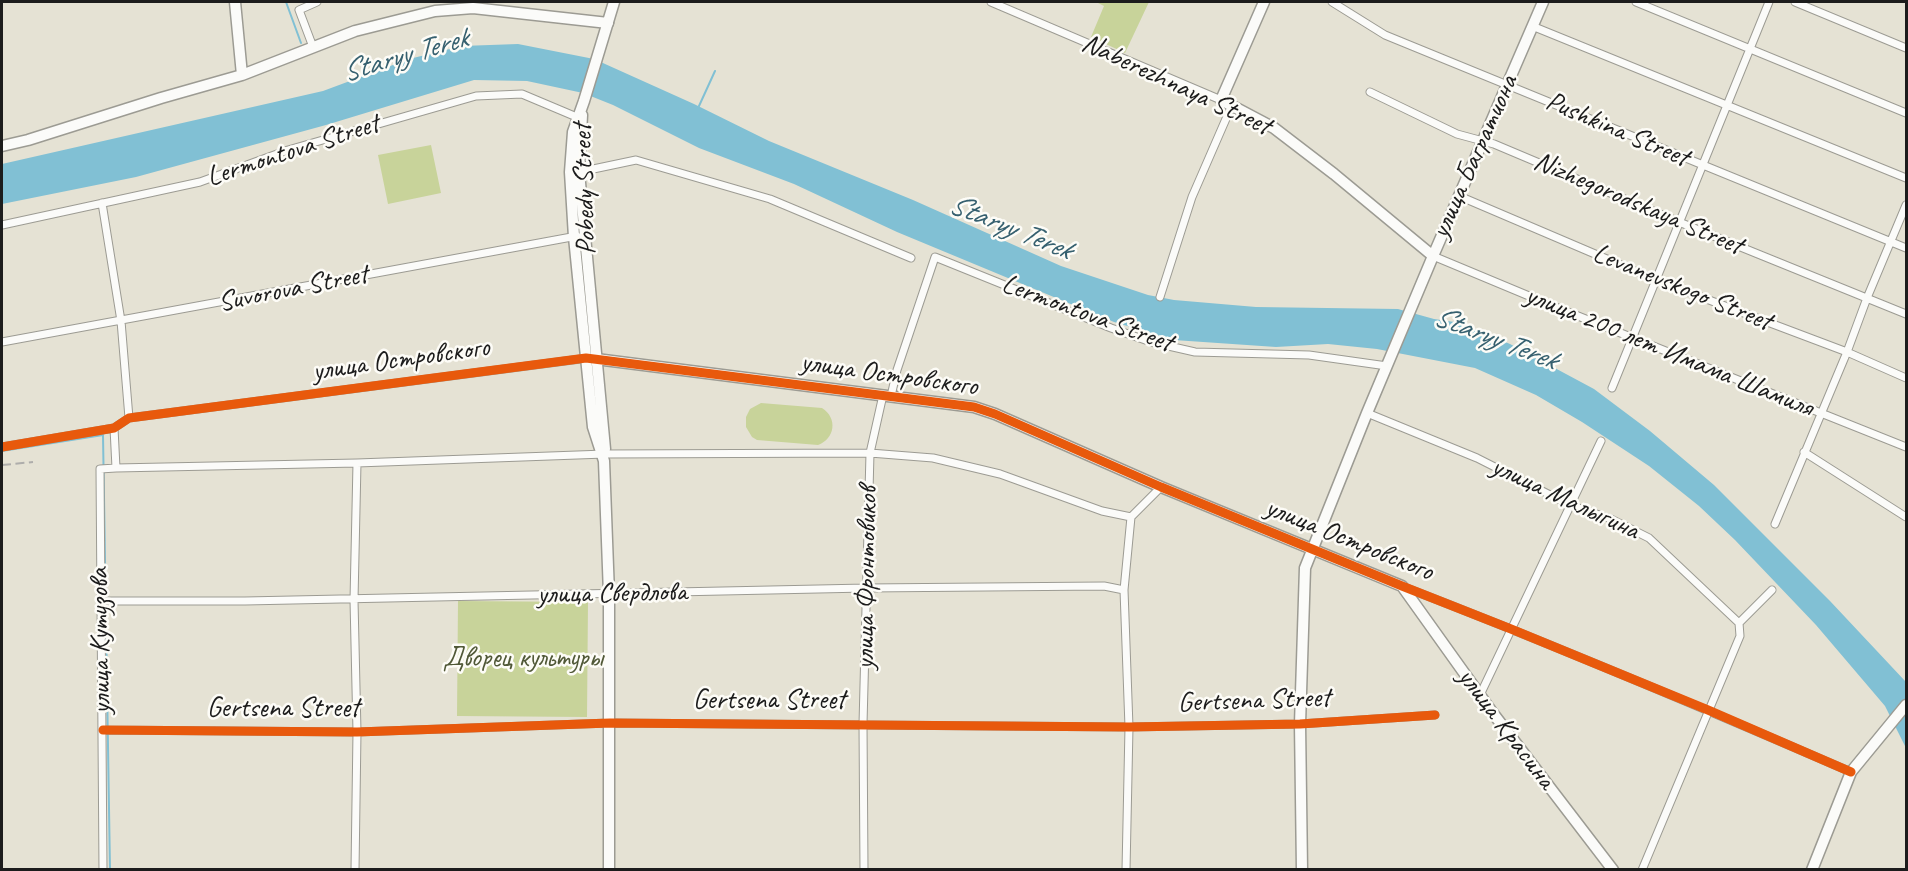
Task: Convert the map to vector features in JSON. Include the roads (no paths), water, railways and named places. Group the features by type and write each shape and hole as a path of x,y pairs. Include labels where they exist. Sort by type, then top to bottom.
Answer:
{"main road":[{"path":"235,2 242,75"},
{"name":"Pobedy Street","path":"580,236 580,118 599,46 614,2"},
{"path":"1221,100 1264,2"},
{"name":"улица Багратиона","path":"1388,362 1543,2"},
{"path":"2,146 242,75 355,31 435,11 472,8 608,23"},
{"name":"Naberezhnaya Street","path":"1221,100 1274,128 1334,174 1432,256"},
{"name":"Pobedy Street","path":"580,118 573,132 570,172 580,236 591,359 604,454 610,594 610,870"},
{"name":"улица Островского","path":"591,359 974,407 1402,586"},
{"path":"1302,870 1300,724 1305,568 1388,362"},
{"name":"улица Красина","path":"1402,586 1613,870"},
{"path":"1812,870 1851,772 1906,705"}],"street":[{"path":"313,47 299,10 317,2"},
{"name":"Naberezhnaya Street","path":"991,2 1221,100"},
{"name":"Pushkina Street","path":"1332,2 1385,35 1906,248"},
{"path":"1636,2 1906,113"},
{"path":"1612,388 1769,2"},
{"path":"1795,2 1906,48"},
{"path":"1532,26 1906,178"},
{"name":"Nizhegorodskaya Street","path":"1370,92 1457,134 1494,144 1906,314"},
{"name":"Lermontova Street","path":"2,225 200,182 288,150 476,96 522,94 580,118"},
{"path":"1160,297 1192,197 1232,105"},
{"path":"579,172 636,160 770,199 911,258"},
{"name":"Levanevskogo Street","path":"1459,196 1656,280 1847,352 1906,378"},
{"path":"102,203 121,321 129,418"},
{"path":"1775,524 1906,205"},
{"name":"Suvorova Street","path":"2,342 580,236"},
{"name":"улица 200 лет Имама Шамиля","path":"1432,256 1906,447"},
{"name":"Lermontova Street","path":"935,257 1151,342 1195,352 1309,356 1388,362"},
{"name":"улица Фронтовиков","path":"864,870 863,724 870,453 887,396 935,257"},
{"name":"улица Островского","path":"2,447 114,428 129,418 591,359"},
{"name":"улица Малыгина","path":"1367,413 1477,458 1570,505 1611,519 1649,538 1739,623"},
{"path":"114,428 116,468 357,463 604,454 870,453 933,458 1000,474 1102,511 1131,517"},
{"path":"1480,694 1601,441"},
{"path":"1804,452 1906,518"},
{"path":"355,870 357,732 354,600 357,463"},
{"name":"улица Кутузова","path":"103,870 100,469 116,468"},
{"path":"1126,870 1129,727 1124,590 1131,517 1161,486"},
{"name":"улица Свердлова","path":"100,601 354,600 866,588 1104,586 1124,590"},
{"name":"улица Островского","path":"1402,586 1512,628 1851,772"},
{"path":"1642,870 1740,636 1739,623 1772,590"},
{"name":"Gertsena Street","path":"103,730 357,732 609,723 1129,727 1300,724 1435,715"}],"water":[{"name":"Staryy Terek","path":"518,44 594,59 769,141 913,200 1061,266 1148,295 1174,300 1256,307 1398,309 1434,319 1461,323 1510,344 1594,389 1650,431 1714,485 1830,601 1906,682 1906,748 1885,706 1816,625 1735,540 1699,506 1649,466 1536,395 1475,368 1377,349 1328,344 1276,347 1174,340 1114,322 897,232 794,184 699,148 613,105 583,93 527,81 474,80 326,125 136,177 2,204 2,164 323,91 409,59 462,46"}],"waterway":[{"path":"286,2 301,43"},
{"path":"699,106 715,71"},
{"path":"2,451 103,435 110,870"}],"railway":[{"path":"2,465 33,462"}],"park label":[{"name":"Дворец культуры","path":"523,659"}]}
